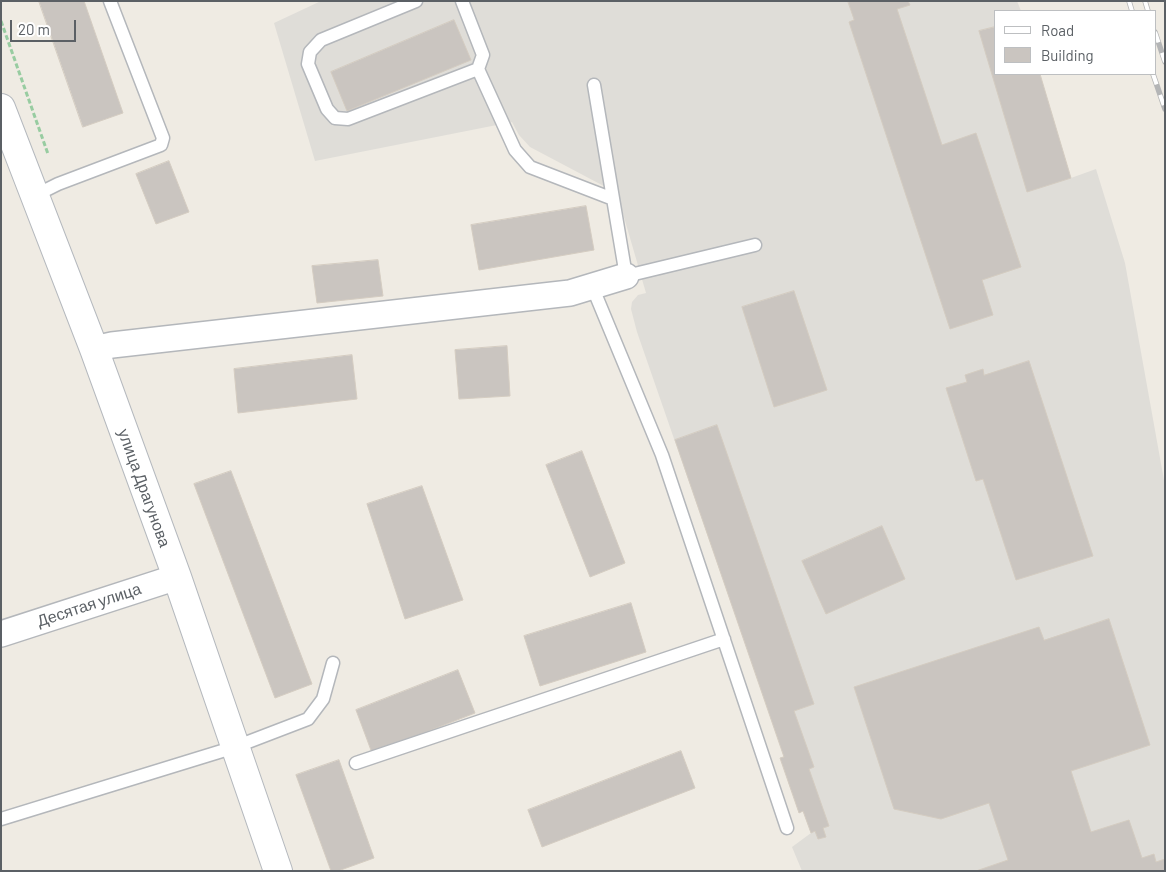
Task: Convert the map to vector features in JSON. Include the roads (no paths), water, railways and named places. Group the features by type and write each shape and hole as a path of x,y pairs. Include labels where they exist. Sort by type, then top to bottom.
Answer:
{"main road":[{"name":"улица Драгунова","path":"1,108 94,349 177,577 278,871"}],"street":[{"path":"94,349 112,344 570,293 626,276"},
{"name":"Десятая улица","path":"1,634 177,577"}],"lane":[{"path":"34,196 58,184 160,145 163,138 110,1"},
{"path":"416,1 322,40 310,52 308,64 327,109 335,118 348,119 478,69"},
{"path":"462,1 483,55 478,69 515,150 530,167 613,200"},
{"path":"594,85 626,276 755,245"},
{"path":"592,286 662,455 786,828"},
{"path":"356,763 724,639"},
{"path":"1,819 235,747 308,718 323,699 333,662"}],"railway":[{"path":"1129,1 1132,10"},
{"path":"1145,1 1148,10"},
{"path":"1156,35 1165,62"},
{"path":"1153,75 1165,109"}]}
